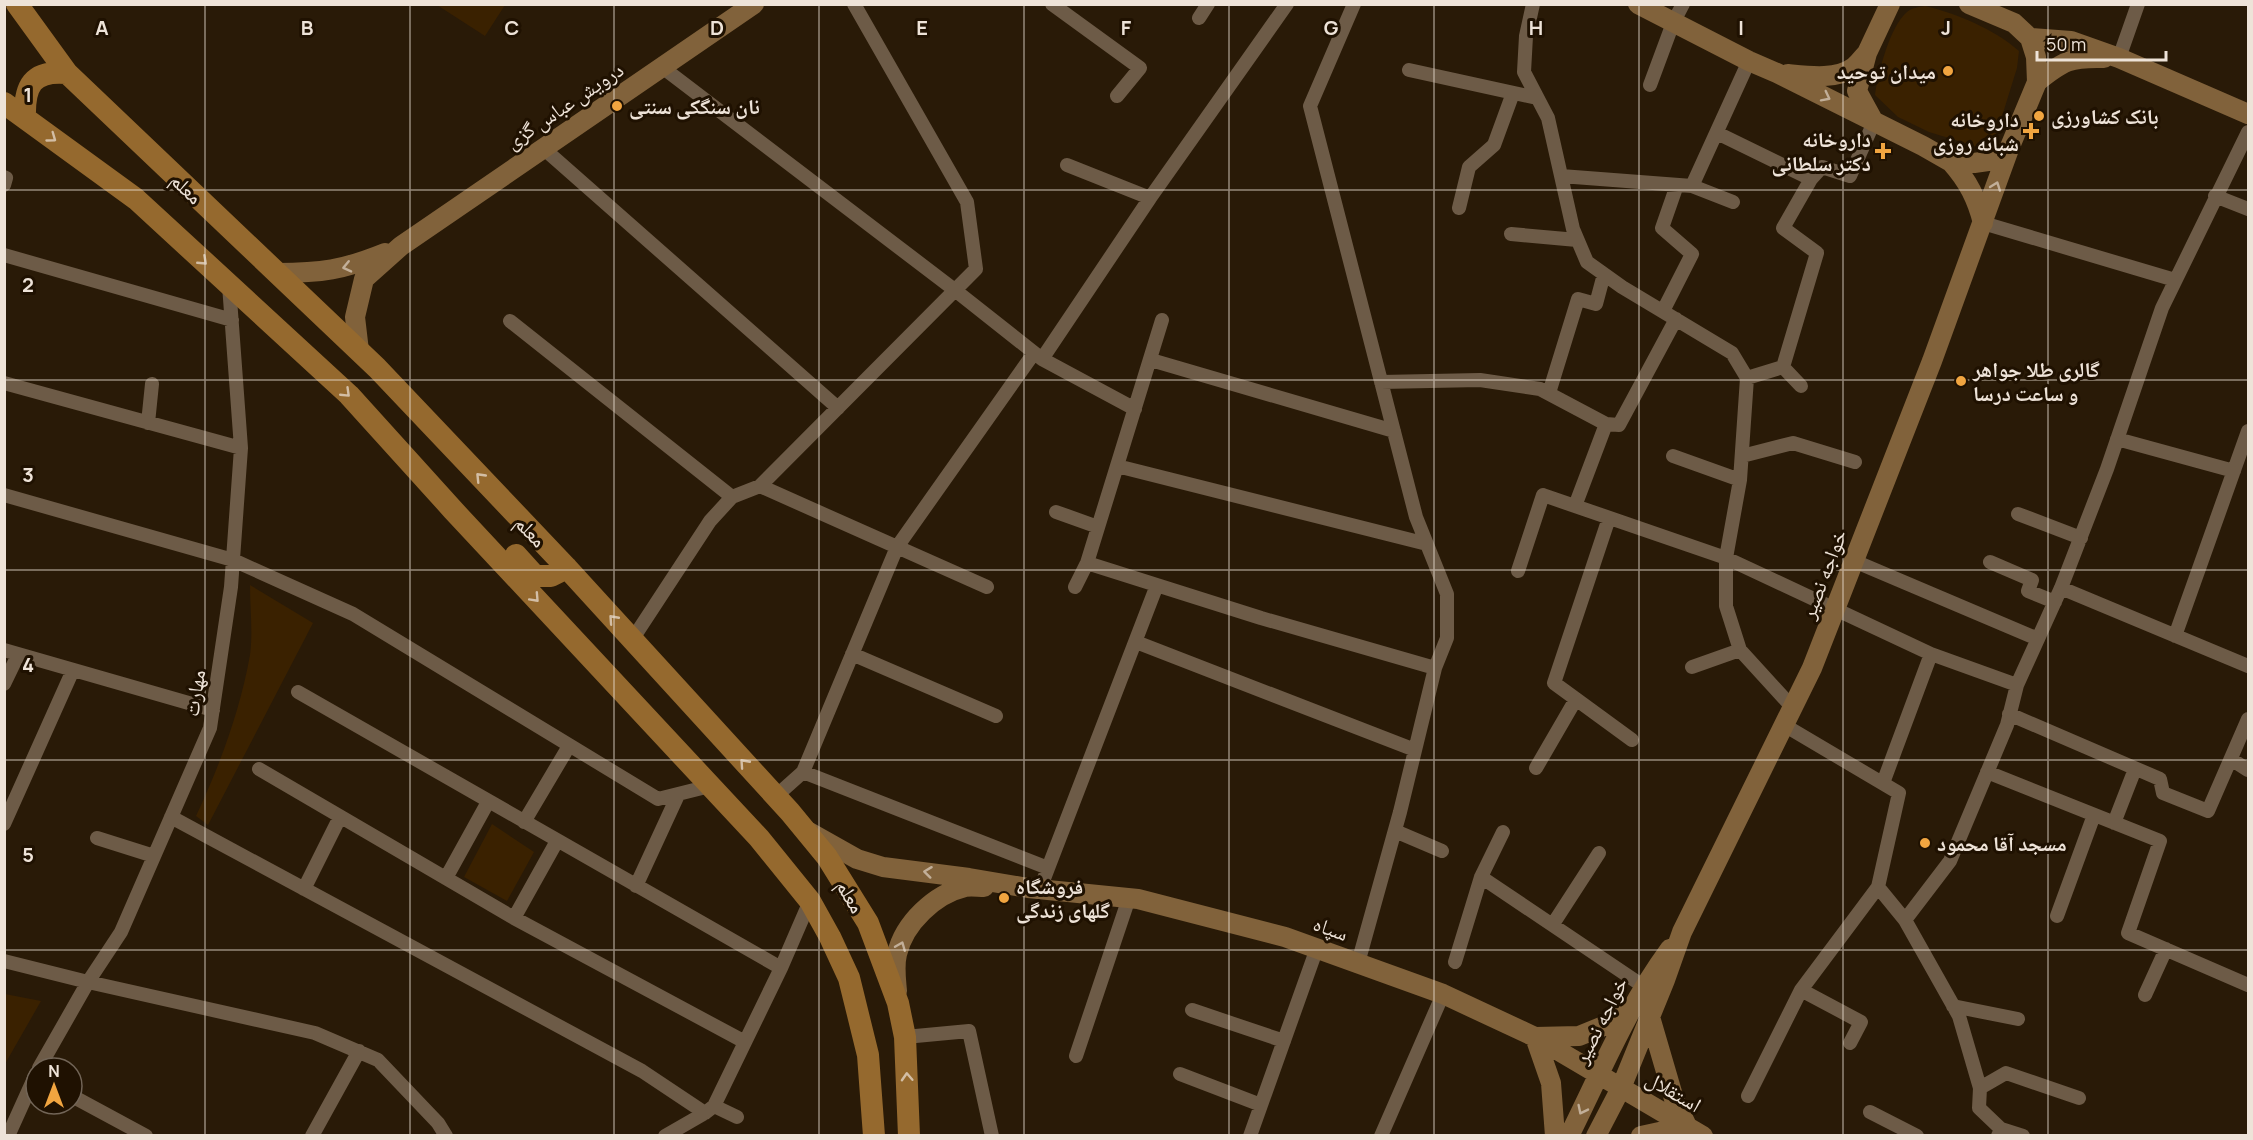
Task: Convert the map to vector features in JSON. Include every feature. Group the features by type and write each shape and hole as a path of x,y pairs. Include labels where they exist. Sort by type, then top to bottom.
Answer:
{"main road":[{"name":"معلم","path":"17,4 67,73 359,351 567,568 804,829 832,864 868,923 898,1003 905,1037 909,1136"},
{"path":"25,118 28,88 40,76 54,72 67,73"},
{"name":"معلم","path":"4,104 136,199 350,395 453,510 759,838 810,901 831,937 849,978 868,1055 874,1136"},
{"path":"453,510 476,518 496,534 534,576 551,576 567,568"}],"street":[{"name":"درویش عباس گزی","path":"401,246 754,4"},
{"path":"632,640 710,521 732,496 760,486 976,269 967,202 854,4"},
{"path":"1052,4 1140,68 1117,96"},
{"path":"1199,18 1209,4"},
{"path":"775,797 803,772 897,547 1038,356 1287,4"},
{"path":"1354,4 1310,106 1416,518 1447,594 1447,639 1435,668 1395,831 1358,963"},
{"path":"1533,4 1526,36 1524,72 1548,118 1573,229 1587,262 1731,352 1747,378 1740,480 1726,558 1726,606 1740,650 1789,716 1899,793 1878,887 1801,990 1748,1096"},
{"path":"1638,4 1749,62 1777,73 1952,162 1974,163 1995,160 2009,149 2037,82 2036,57 2030,38 2014,23 1969,4"},
{"path":"1650,85 1673,23 1683,4"},
{"path":"1874,122 1857,91 1867,52 1890,4"},
{"path":"2119,58 2138,4"},
{"path":"2030,38 2071,41 2119,58 2248,114"},
{"path":"1777,73 1807,76 1837,75 1853,68 1867,52"},
{"path":"2037,82 2059,64 2080,57 2119,58"},
{"path":"1692,186 1749,62"},
{"path":"662,67 1038,356 1135,409"},
{"path":"1409,70 1537,98"},
{"path":"1459,208 1469,167 1494,146 1513,93"},
{"path":"1783,368 1817,253 1783,228 1811,179 1822,167 1850,176 1874,122"},
{"path":"1905,920 1950,861 1987,772 2009,714 2017,685 2061,588 2117,439 2162,308 2248,132"},
{"path":"1716,133 1811,179"},
{"path":"543,148 838,408"},
{"name":"خواجه نصیر","path":"1596,1136 1621,1088 1682,932 1812,668 1983,223 2009,149"},
{"path":"1952,162 1972,190 1983,223 2175,280"},
{"path":"1067,165 1150,198"},
{"path":"1561,176 1692,186 1733,202"},
{"path":"4,177 6,178 4,185"},
{"path":"1663,311 1692,255 1662,228 1677,185"},
{"path":"2216,196 2248,209"},
{"path":"1511,234 1577,240"},
{"path":"277,273 316,273 354,266 401,246"},
{"path":"359,351 355,317 364,279 401,246"},
{"path":"4,255 232,320"},
{"path":"1549,393 1578,299 1596,303 1604,274"},
{"name":"مهارت","path":"46,1056 88,982 121,932 210,728 231,587 241,448 229,285"},
{"path":"1381,382 1480,380 1540,389 1606,424 1619,425 1676,319"},
{"path":"1075,587 1087,563 1162,320"},
{"path":"510,321 732,496"},
{"path":"1151,360 1394,431"},
{"path":"1747,378 1783,368"},
{"path":"1783,368 1801,386"},
{"path":"4,383 241,448"},
{"path":"148,423 152,384"},
{"path":"1575,506 1606,424"},
{"path":"2175,636 2248,431"},
{"path":"2117,439 2234,471"},
{"path":"1742,456 1792,443 1855,462"},
{"path":"1673,456 1740,480"},
{"path":"1117,466 1427,544"},
{"path":"760,486 987,587"},
{"path":"4,495 233,560 353,614 658,799 710,786"},
{"path":"1518,571 1543,495 1726,558 1931,654 2017,685"},
{"path":"1056,512 1098,527"},
{"path":"2018,514 2080,538"},
{"path":"1610,518 1554,683 1632,740"},
{"path":"1854,561 2038,639"},
{"path":"1990,562 2032,580 2028,591 2055,602"},
{"path":"1087,563 1435,668"},
{"path":"1034,889 1048,868 1157,585"},
{"path":"2061,588 2248,666"},
{"path":"1136,642 1415,750"},
{"path":"4,650 213,710"},
{"path":"1692,667 1740,650"},
{"path":"852,654 996,716"},
{"path":"1883,783 1931,654"},
{"path":"4,684 18,655"},
{"path":"4,824 73,670"},
{"path":"298,692 781,968"},
{"path":"1536,768 1576,699"},
{"path":"2009,714 2160,779 2163,793 2208,811 2248,719"},
{"path":"524,822 569,746"},
{"path":"2231,759 2248,770"},
{"path":"259,769 514,918 746,1042"},
{"path":"2114,823 2135,769"},
{"path":"803,772 1048,868"},
{"path":"1987,772 2160,841 2128,933 2248,985"},
{"path":"636,886 678,795"},
{"path":"446,878 489,802"},
{"path":"2057,916 2094,815"},
{"path":"171,817 642,1071 709,1110 737,1117"},
{"path":"304,889 340,818"},
{"path":"804,829 857,859 883,867 1034,889"},
{"path":"1395,831 1442,851"},
{"path":"1455,962 1481,877 1503,831"},
{"path":"97,838 154,856"},
{"path":"514,918 557,841"},
{"path":"1553,924 1599,853"},
{"path":"1481,877 1643,986"},
{"path":"898,1003 895,971 897,952 908,929 924,909 945,895 966,887 1034,889"},
{"path":"1878,887 1905,920 1959,1016 1980,1088 1979,1108 2000,1132 2023,1136"},
{"name":"سپاه","path":"1034,889 1129,898 1285,937 1443,994 1535,1036 1598,1075"},
{"path":"1076,1056 1129,898"},
{"path":"665,1136 709,1110 746,1042 810,901"},
{"name":"خواجه نصیر","path":"1569,1136 1629,1011 1643,986 1682,932"},
{"path":"1250,1136 1317,948"},
{"path":"2145,995 2166,949"},
{"path":"4,961 315,1033 378,1059 438,1123 446,1136"},
{"path":"1801,990 1861,1022 1850,1043"},
{"path":"1381,1136 1443,994"},
{"path":"1953,1006 2018,1019"},
{"path":"1192,1010 1284,1041"},
{"path":"1555,1136 1551,1083 1535,1036 1579,1036 1606,1025 1629,1011"},
{"path":"1641,1136 1695,1131 1674,1099 1650,1017"},
{"path":"905,1037 969,1031 992,1136"},
{"path":"312,1136 359,1051"},
{"path":"1980,1088 2006,1073 2079,1098"},
{"path":"1180,1074 1261,1105"},
{"name":"استقلال","path":"1598,1075 1695,1131"},
{"path":"8,1136 24,1101"},
{"path":"84,1102 146,1136"},
{"path":"1870,1112 1917,1136"}],"shaded area":[{"path":"437,5 505,5 485,36"},
{"path":"1925,6 1975,23 2019,51 2017,68 1994,142 1978,147 1929,132 1898,117 1875,95 1882,63 1895,28 1909,11"},
{"path":"250,585 313,623 208,825 196,816 228,737 246,676 251,638"},
{"path":"492,824 534,852 507,901 464,877"},
{"path":"4,994 41,1001 5,1064"}],"place":[{"name":"میدان توحید","path":"1948,71"},
{"name":"نان سنگکی سنتی","path":"617,106"},
{"name":"بانک کشاورزی","path":"2039,116"},
{"name":"داروخانه شبانه روزی","path":"2031,131"},
{"name":"داروخانه دکتر سلطانی","path":"1883,151"},
{"name":"گالری طلا جواهر و ساعت درسا","path":"1961,381"},
{"name":"مسجد آقا محمود","path":"1925,843"},
{"name":"فروشگاه گلهای زندگی","path":"1004,898"}]}
